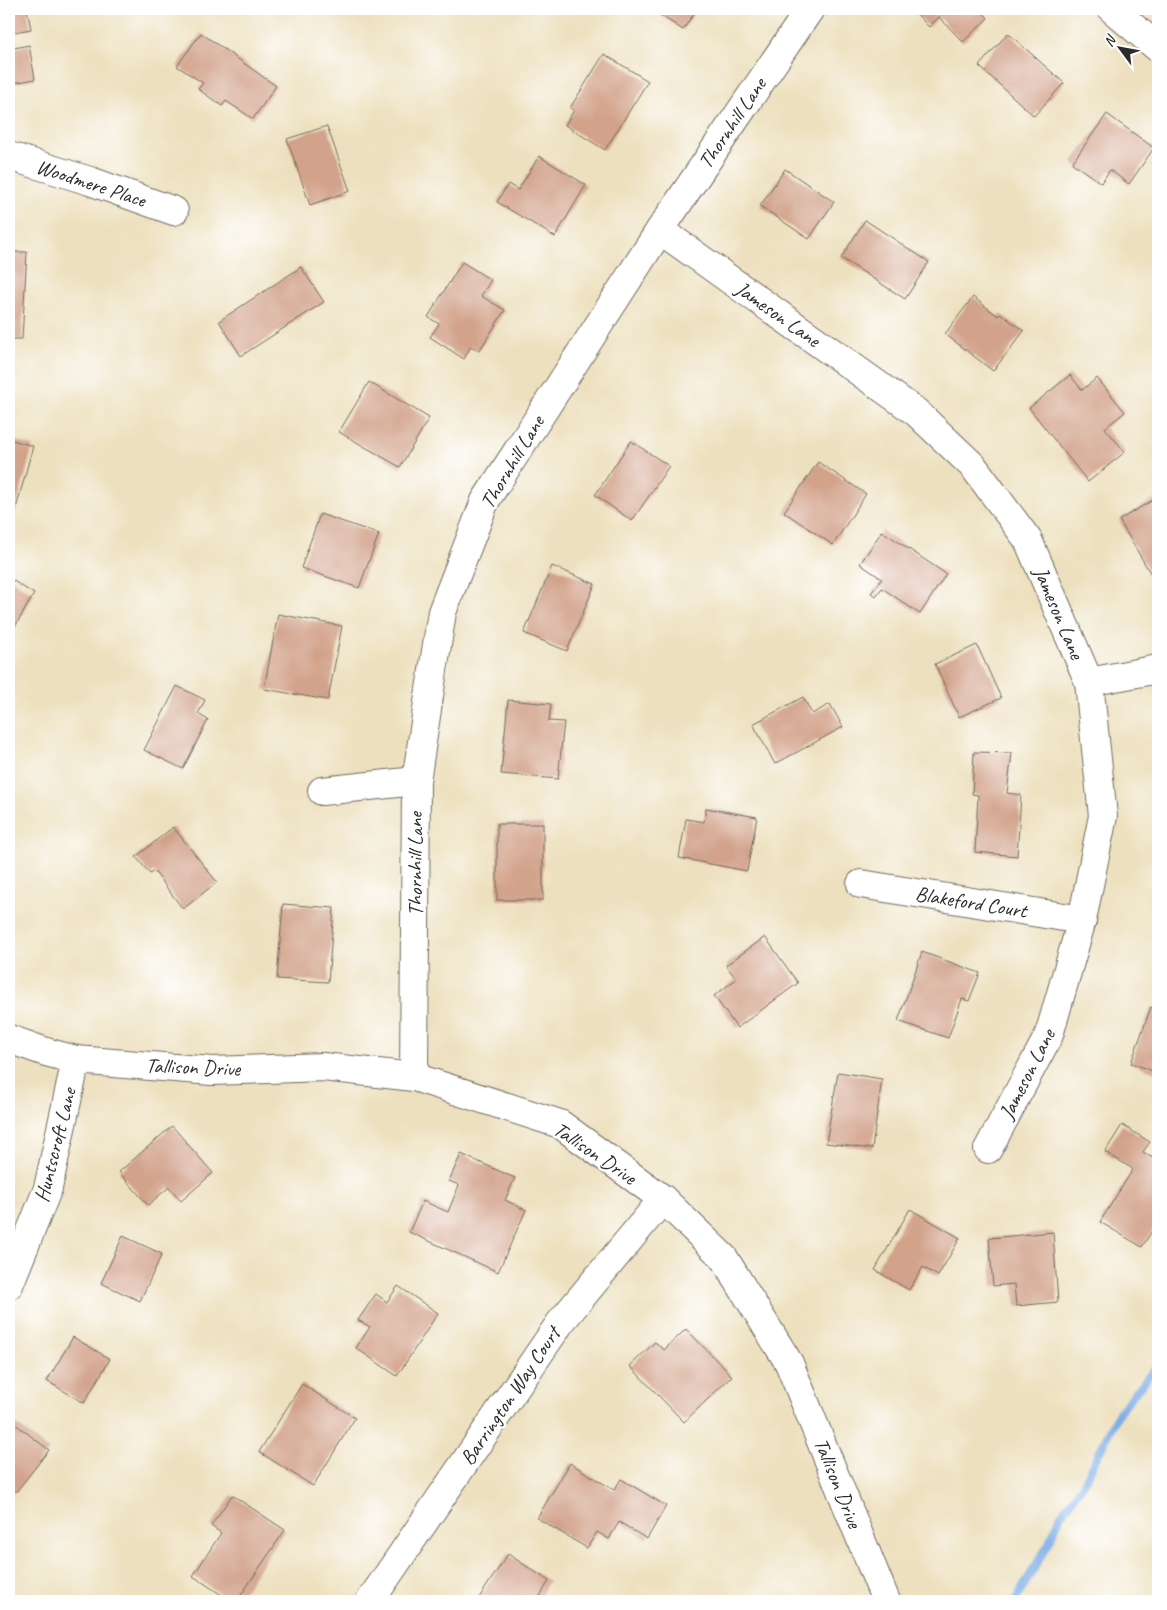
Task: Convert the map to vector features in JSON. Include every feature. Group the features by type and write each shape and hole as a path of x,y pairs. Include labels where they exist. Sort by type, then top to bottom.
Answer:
{"street":[{"name":"Thornhill Lane","path":"414,1077 416,781 442,612 485,501 660,230 810,9"},
{"path":"1112,9 1158,48"},
{"name":"Woodmere Place","path":"9,156 90,181 174,211"},
{"name":"Jameson Lane","path":"660,230 916,412 973,466 1028,540 1089,682 1103,816 1082,920 1049,1035 988,1149"},
{"path":"1089,682 1158,669"},
{"path":"322,791 416,781"},
{"name":"Blakeford Court","path":"861,884 1082,920"},
{"name":"Tallison Drive","path":"9,1039 76,1060 212,1071 323,1067 414,1077 560,1124 663,1199 724,1258 789,1363 886,1601"},
{"name":"Huntscroft Lane","path":"9,1285 48,1188 76,1060"},
{"name":"Barrington Way Court","path":"370,1601 560,1323 663,1199"}],"building":[{"path":"9,9 27,9 31,29 9,33"},
{"path":"651,9 697,9 683,30"},
{"path":"912,9 980,9 988,18 963,42 939,17 929,27"},
{"path":"201,33 276,86 253,119 226,101 222,106 198,89 203,83 177,66"},
{"path":"1008,33 1064,83 1034,116 979,66"},
{"path":"29,45 35,79 9,84 9,49"},
{"path":"604,54 648,81 605,150 565,125 574,110 570,108"},
{"path":"1107,114 1154,148 1129,184 1110,170 1101,183 1072,163"},
{"path":"327,126 350,191 310,205 287,139"},
{"path":"539,156 586,185 555,237 497,202 508,184 518,190"},
{"path":"785,169 834,202 809,239 760,206"},
{"path":"865,220 929,262 905,299 841,258"},
{"path":"9,252 27,252 22,339 9,339"},
{"path":"462,262 491,280 481,296 505,310 479,351 471,346 464,359 430,337 439,324 428,317"},
{"path":"301,267 324,302 241,356 219,321"},
{"path":"973,297 998,316 1000,313 1024,331 993,371 945,334"},
{"path":"1070,375 1082,390 1097,378 1125,412 1105,428 1125,452 1088,482 1029,408"},
{"path":"369,382 429,418 400,467 339,432"},
{"path":"9,439 33,446 14,516 9,515"},
{"path":"631,441 669,466 632,521 595,495"},
{"path":"818,462 866,494 833,545 784,512"},
{"path":"1158,497 1158,579 1155,581 1119,520"},
{"path":"320,514 379,534 359,588 301,568"},
{"path":"882,531 946,574 920,614 882,588 876,596 871,593 882,579 860,564"},
{"path":"552,566 595,584 567,651 524,633"},
{"path":"9,578 34,594 9,637"},
{"path":"278,614 342,626 328,700 264,689"},
{"path":"977,645 1001,698 959,717 935,664"},
{"path":"177,686 205,700 198,714 208,720 183,769 144,750"},
{"path":"803,697 812,714 830,704 843,727 775,764 753,724"},
{"path":"508,700 551,704 549,721 564,722 558,779 501,774"},
{"path":"974,752 1012,753 1007,793 1021,795 1017,856 975,852 978,795 972,794"},
{"path":"706,808 757,817 747,871 679,858 686,819 704,822"},
{"path":"497,824 543,824 543,900 497,900"},
{"path":"173,827 217,882 183,909 154,871 150,874 136,857"},
{"path":"283,904 334,908 328,982 277,979"},
{"path":"765,937 798,983 737,1028 714,996 736,979 726,965"},
{"path":"922,952 980,973 969,1001 962,999 948,1038 898,1021"},
{"path":"1151,1007 1158,1009 1158,1073 1131,1063"},
{"path":"838,1072 882,1079 872,1149 826,1143"},
{"path":"1122,1125 1150,1142 1143,1152 1158,1161 1158,1221 1142,1247 1100,1222 1133,1169 1105,1152"},
{"path":"172,1126 213,1173 181,1201 169,1187 148,1205 119,1172"},
{"path":"461,1154 515,1178 505,1200 526,1210 498,1272 409,1232 423,1201 448,1212 459,1185 449,1181"},
{"path":"910,1209 960,1238 938,1276 923,1267 909,1290 875,1270"},
{"path":"1053,1232 1058,1302 1016,1306 1014,1284 993,1286 989,1238"},
{"path":"123,1236 162,1254 140,1301 101,1283"},
{"path":"398,1286 438,1313 397,1376 356,1348 370,1327 358,1320 376,1294 387,1302"},
{"path":"686,1329 732,1376 684,1422 630,1366 655,1342 664,1350"},
{"path":"73,1337 110,1359 84,1403 47,1381"},
{"path":"302,1384 355,1418 313,1486 259,1452"},
{"path":"14,1423 49,1450 16,1492 9,1486 9,1430"},
{"path":"570,1463 614,1490 621,1479 666,1506 647,1539 619,1522 609,1539 597,1532 587,1548 537,1518"},
{"path":"232,1495 285,1530 237,1601 231,1601 193,1576 221,1533 211,1526"},
{"path":"508,1554 549,1581 540,1596 548,1601 477,1601"}],"waterway":[{"path":"1015,1601 1049,1543 1061,1515 1084,1483 1119,1412 1158,1365"}]}
